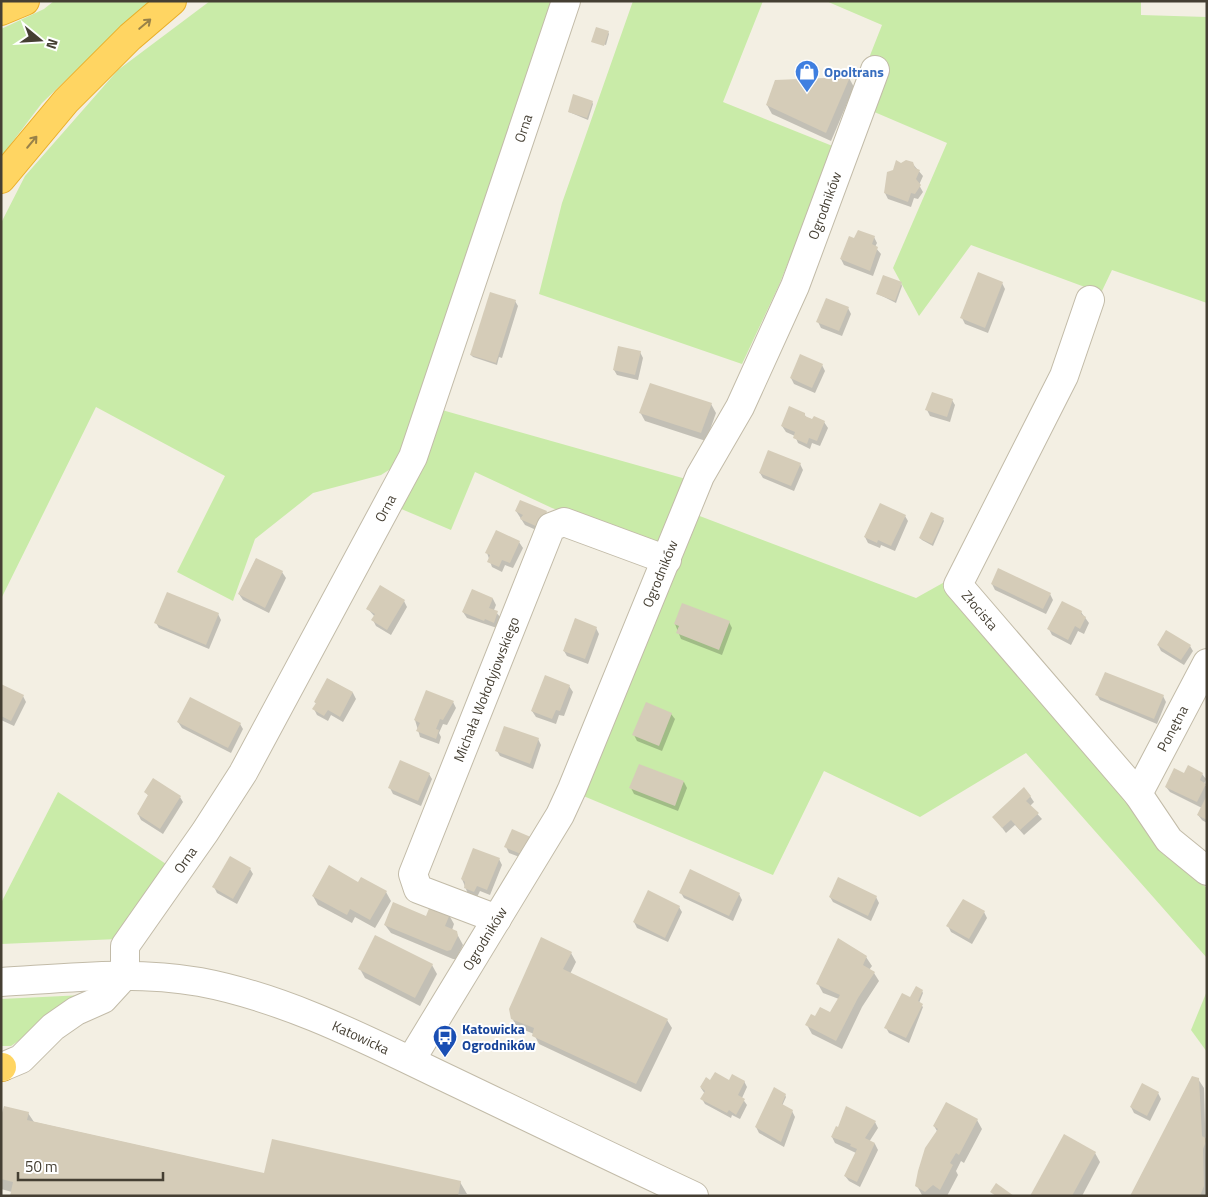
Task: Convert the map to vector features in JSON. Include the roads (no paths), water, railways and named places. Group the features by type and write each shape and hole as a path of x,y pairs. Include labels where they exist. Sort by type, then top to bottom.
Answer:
{"highway":[{"path":"1,12 25,1"},
{"path":"1,179 66,101 130,37 172,1"}],"street":[{"name":"Orna","path":"125,975 125,946 206,832 243,772 413,458 566,1"},
{"name":"Ogrodników","path":"410,1060 560,815 667,560 700,476 740,407 795,286 875,70"},
{"name":"Złocista","path":"1090,300 1064,376 1033,432 958,585 1138,794 1169,840 1207,871"},
{"name":"Michała Wołodyjowskiego","path":"497,919 418,888 413,874 551,527 564,522 667,560"},
{"name":"Ponętna","path":"1138,794 1207,663"},
{"name":"Katowicka","path":"1,982 125,975 199,982 246,993 324,1022 410,1060 694,1196"},
{"path":"1,1067 21,1059 53,1027 76,1011 103,998 125,975"}],"place":[{"name":"Opoltrans","path":"807,93"},
{"name":"Katowicka Ogrodników","path":"445,1058"}]}
